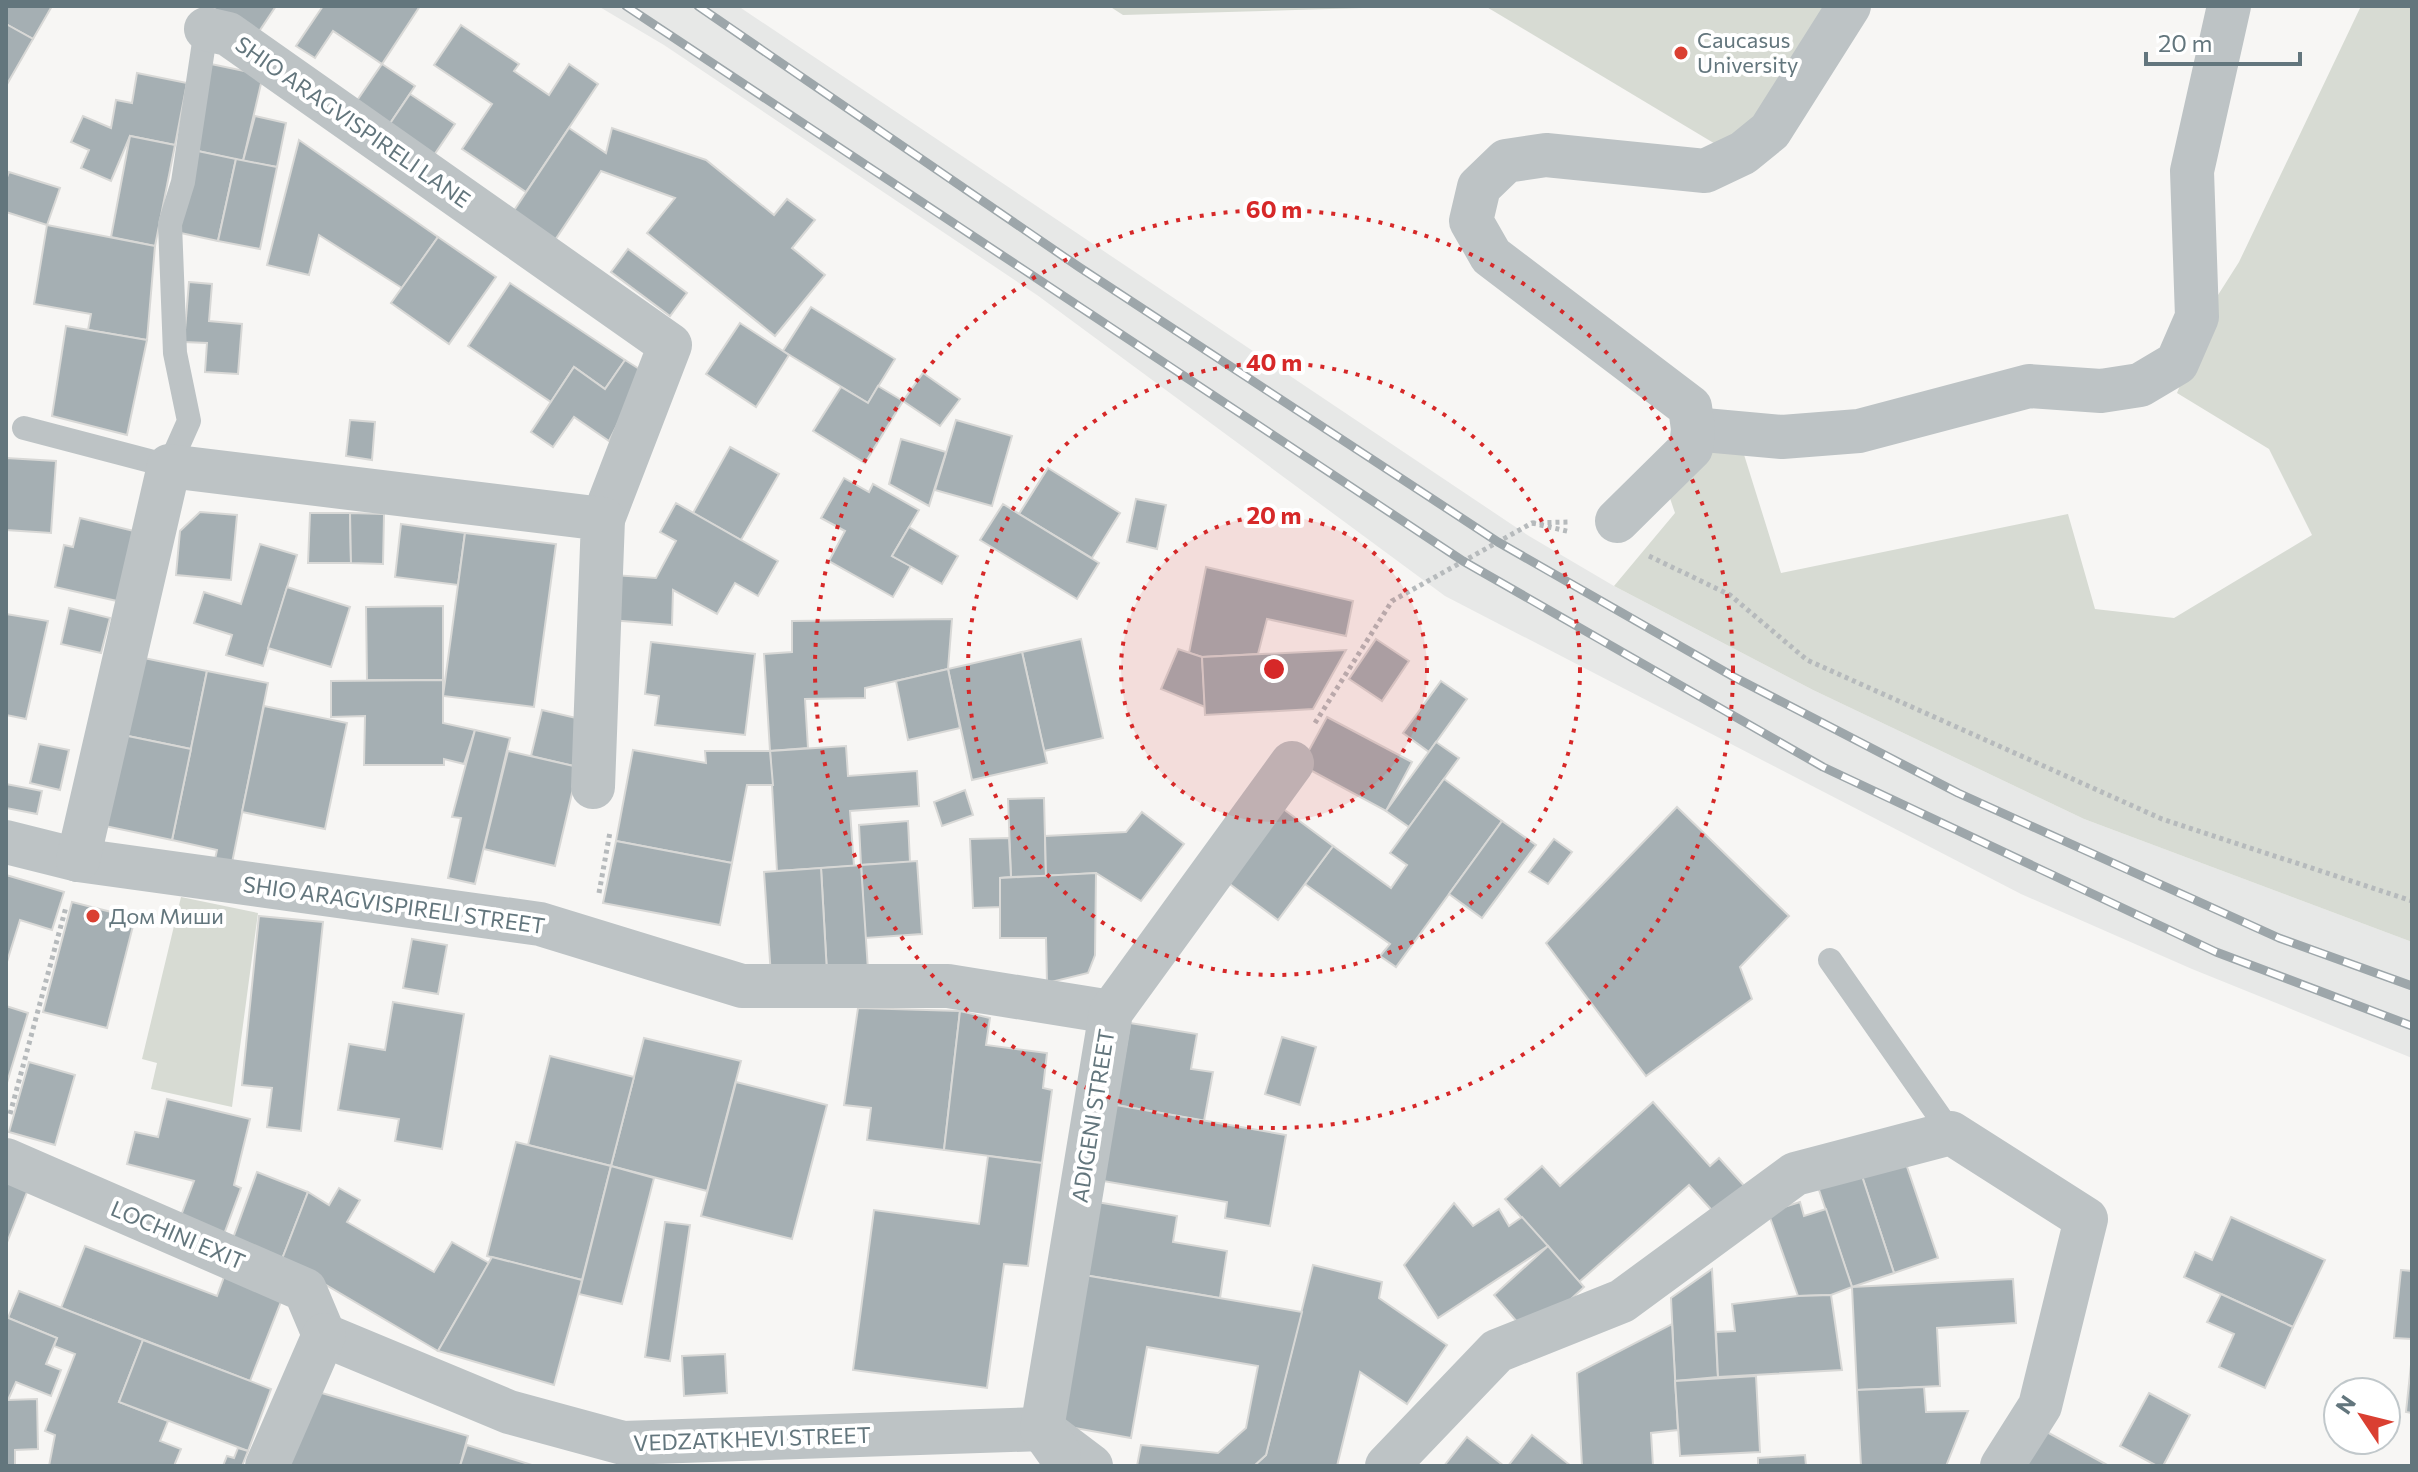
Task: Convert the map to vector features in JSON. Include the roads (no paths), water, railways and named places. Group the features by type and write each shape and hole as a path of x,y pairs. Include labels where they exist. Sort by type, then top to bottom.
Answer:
{"street":[{"path":"1614,536 1691,448 1693,429 1690,407 1491,256 1471,221 1479,187 1506,161 1546,155 1705,171 1743,153 1770,131 1849,6"},
{"path":"1693,429 1782,437 1859,431 2029,386 2101,391 2140,385 2177,363 2197,317 2192,171 2229,6"},
{"name":"SHIO ARAGVISPIRELI LANE","path":"206,29 228,34 670,345 603,519 593,787"},
{"path":"169,466 603,519"},
{"name":"SHIO ARAGVISPIRELI LANE","path":"78,860 169,466"},
{"name":"ADIGENI STREET","path":"1042,1429 1111,1012 1292,763"},
{"name":"SHIO ARAGVISPIRELI STREET","path":"6,842 78,860 540,924 742,986 948,986 1111,1012"},
{"path":"1387,1466 1497,1351 1622,1301 1795,1174 1951,1133 2086,1219 2040,1406 2002,1466"},
{"name":"LOCHINI EXIT","path":"6,1160 305,1290 324,1335"},
{"path":"267,1466 324,1335"},
{"name":"VEDZATKHEVI STREET","path":"324,1335 509,1412 623,1443 1042,1429"},
{"path":"1042,1429 1069,1466"},
{"path":"1042,1429 1091,1466"}],"lane":[{"name":"SHIO ARAGVISPIRELI LANE","path":"169,466 189,421 175,353 170,224 183,182 206,29"},
{"path":"24,428 169,466"},
{"path":"1830,960 1951,1133"}],"railway":[{"path":"626,6 1463,561 1823,767 2216,952 2412,1026"},
{"path":"698,6 1079,267 1498,542 1734,677 1958,793 2279,938 2412,986"}],"place":[{"name":"Caucasus University","path":"1681,53"},
{"name":"Дом Миши","path":"93,916"}]}
